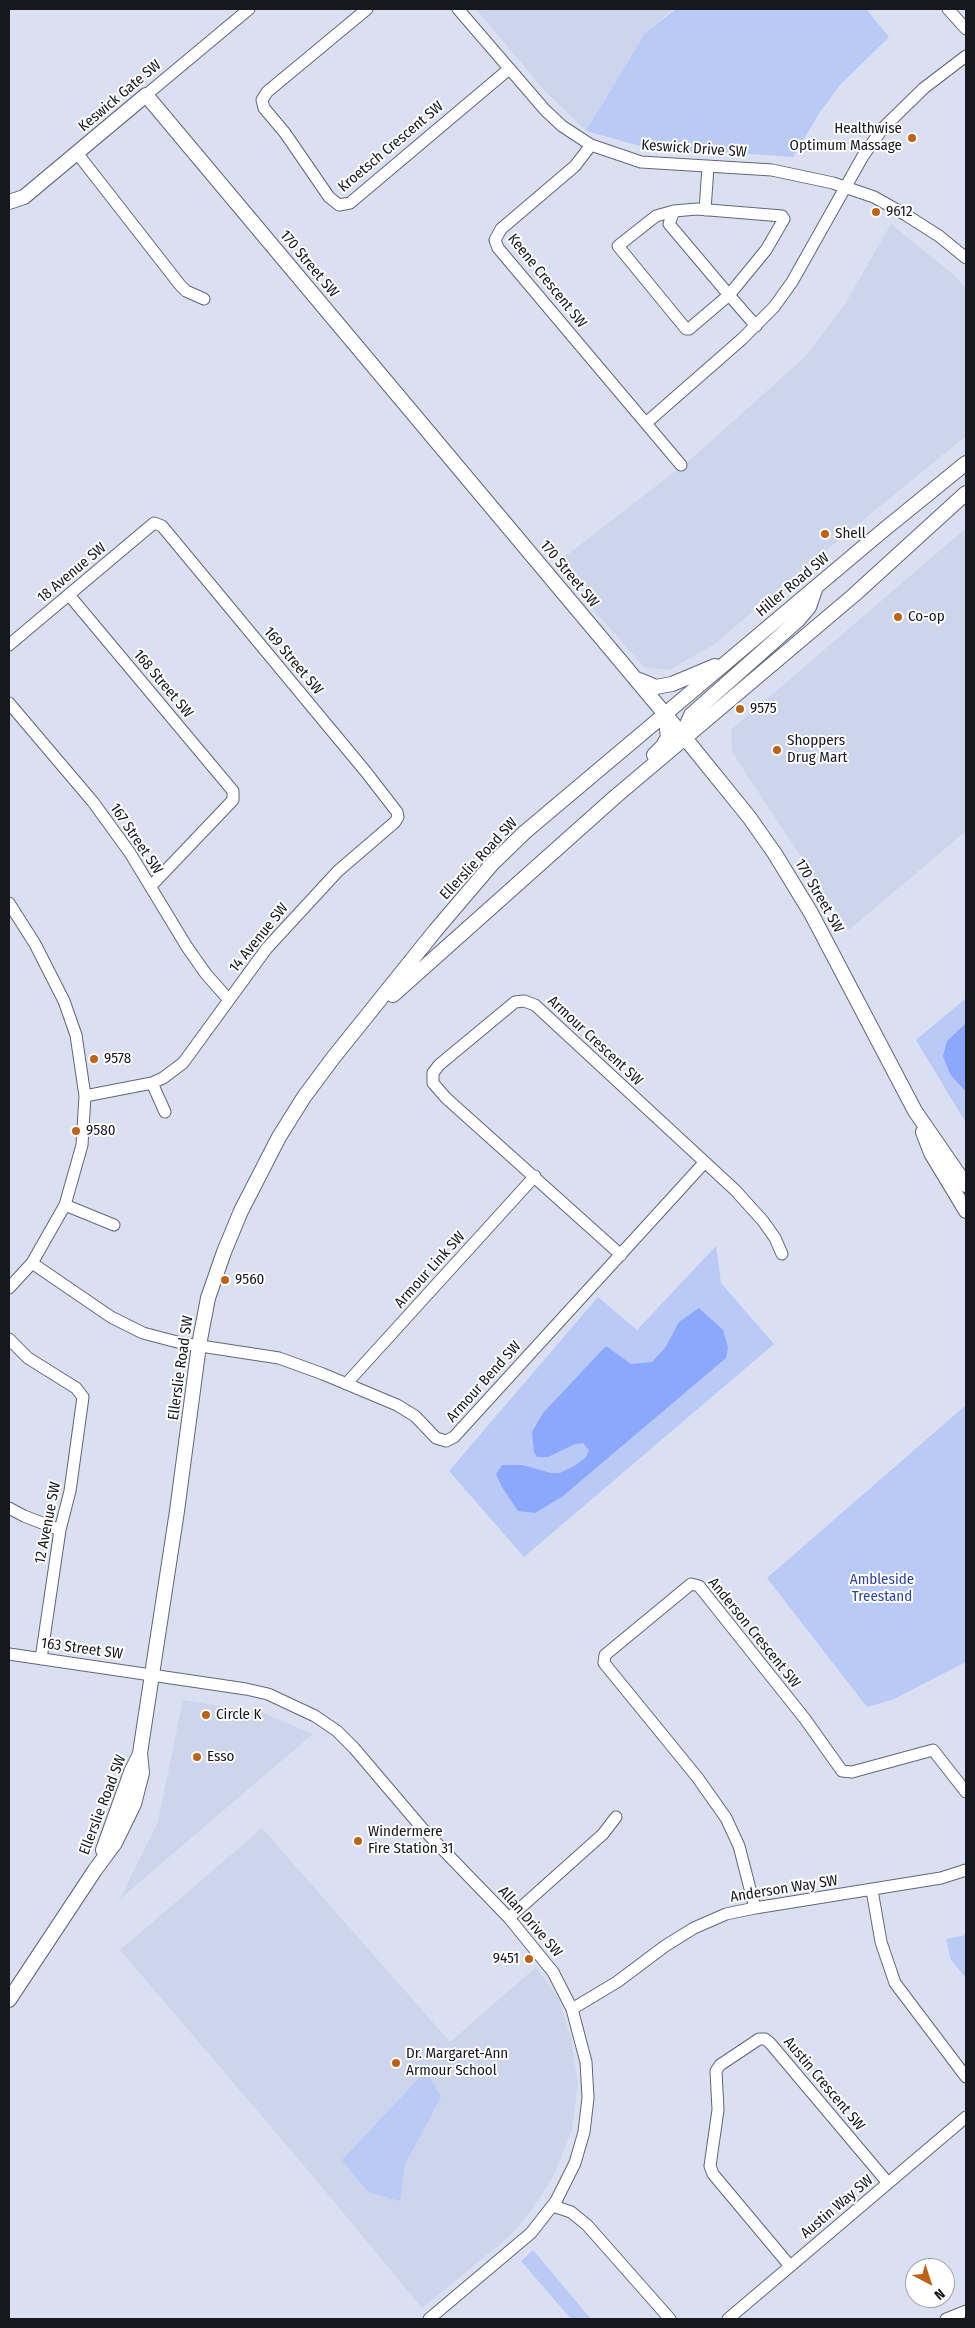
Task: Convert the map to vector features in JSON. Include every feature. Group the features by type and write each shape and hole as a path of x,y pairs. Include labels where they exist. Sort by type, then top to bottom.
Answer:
{"main road":[{"name":"Keswick Gate SW","path":"9,202 24,197 146,95"},
{"name":"170 Street SW","path":"146,95 632,674 744,811 780,862 819,928 878,1044 915,1110 966,1185"},
{"name":"Hiller Road SW","path":"665,714 816,586 966,463"},
{"path":"685,738 854,595 966,493"},
{"path":"685,738 684,731 691,714 798,620 809,607 816,586"},
{"path":"632,674 646,684 656,687 685,680 731,658"},
{"path":"528,874 545,849 663,746 668,737 665,714"},
{"name":"Ellerslie Road SW","path":"9,2000 96,1870 131,1772 140,1753 178,1503 198,1345 208,1298 224,1252 260,1170 304,1096 492,864 525,832 665,714"},
{"name":"Ellerslie Road SW","path":"360,1026 528,874 685,738"},
{"name":"170 Street SW","path":"915,1110 930,1153 966,1211"}],"street":[{"name":"Keswick Gate SW","path":"146,95 250,9"},
{"name":"Kroetsch Crescent SW","path":"367,9 267,92 262,100 264,108 288,138 332,201 339,205 350,203 508,69"},
{"name":"Keswick Drive SW","path":"458,9 545,110 562,126 591,145 641,162 772,170 846,186 874,197 906,214 939,236 966,258"},
{"path":"948,9 966,29"},
{"path":"646,423 756,326 792,282 868,149 894,116 924,88 966,56"},
{"name":"Keene Crescent SW","path":"591,145 575,166 501,229 494,240 498,248 681,465"},
{"path":"77,153 180,285 204,299"},
{"path":"705,210 708,166"},
{"path":"705,210 782,216 784,219 766,250 729,295 689,329 686,329 618,246 656,216 674,211 705,210"},
{"path":"674,211 669,224 756,326"},
{"name":"18 Avenue SW","path":"9,645 158,524"},
{"name":"169 Street SW","path":"158,524 366,772 397,812 398,817"},
{"name":"168 Street SW","path":"69,596 233,791 233,800 150,886"},
{"name":"167 Street SW","path":"9,702 93,802 130,853 187,947 206,974 229,1000"},
{"name":"14 Avenue SW","path":"85,1096 152,1083 184,1063 267,948 338,871 395,822 398,817"},
{"path":"9,903 34,944 64,1002 76,1035 85,1096 82,1145 65,1205 32,1262 9,1288"},
{"name":"Armour Crescent SW","path":"621,1255 536,1176 446,1098 433,1083 432,1073 439,1065 506,1007 515,1002 524,1001 535,1005 735,1190 763,1221 775,1238 782,1254"},
{"path":"152,1083 165,1112"},
{"name":"Armour Bend SW","path":"32,1262 111,1318 143,1332 181,1343 279,1358 397,1405 415,1416 436,1438 446,1441 454,1437 704,1163"},
{"name":"Armour Link SW","path":"346,1384 536,1176"},
{"path":"65,1205 114,1225"},
{"name":"12 Avenue SW","path":"9,1339 38,1365 81,1392 83,1402 70,1491 60,1530 41,1659"},
{"path":"9,1508 60,1530"},
{"name":"Anderson Crescent SW","path":"755,1908 739,1846 726,1818 697,1777 604,1663 605,1655 691,1584 699,1586 805,1719 842,1771 846,1773 932,1750 966,1792"},
{"name":"163 Street SW","path":"9,1654 151,1674"},
{"name":"Allan Drive SW","path":"151,1674 268,1694 323,1720 337,1730 422,1828 509,1918 553,1972 572,2008 584,2045 588,2098 584,2132 575,2163 564,2188 553,2206 531,2233 428,2319"},
{"path":"509,1918 603,1834 616,1817"},
{"name":"Anderson Way SW","path":"572,2008 618,1982 665,1946 694,1928 726,1914 941,1878 966,1870"},
{"path":"872,1890 881,1942 895,1983 966,2078"},
{"name":"Austin Crescent SW","path":"790,2266 713,2174 710,2166 718,2110 716,2071 720,2065 759,2039 765,2039 888,2183"},
{"name":"Austin Way SW","path":"728,2319 966,2117"},
{"path":"553,2206 570,2212 588,2225 670,2319"},
{"path":"946,2319 966,2311"}],"shaded area":[{"path":"476,9 673,9 645,33 586,131 545,91"},
{"path":"891,224 954,275 966,289 966,436 785,584 715,644 669,670 644,667 554,565 691,459 806,356 845,304"},
{"path":"966,528 966,831 849,930 732,752 731,730"},
{"path":"183,1700 263,1713 313,1734 120,1899 158,1821"},
{"name":"Dr. Margaret-Ann Armour School","path":"262,1828 450,2042 536,1967 559,1999 571,2038 578,2084 572,2130 554,2175 531,2211 511,2235 422,2308 306,2168 120,1950"}],"green space":[{"path":"676,9 866,9 889,37 840,85 820,112 793,157 751,154 665,153 586,131 645,33"},
{"path":"966,998 966,1123 916,1040"},
{"path":"716,1246 721,1283 774,1344 524,1557 449,1471 598,1297 637,1330"},
{"name":"Ambleside Treestand","path":"966,1405 966,1662 892,1700 867,1707 767,1578"},
{"path":"966,1935 966,1978 951,1960 946,1939"},
{"path":"426,2071 441,2097 405,2164 400,2201 368,2192 342,2160"},
{"path":"533,2250 591,2319 571,2319 521,2261"}],"water":[{"path":"966,1023 966,1092 950,1074 943,1056 947,1041"},
{"path":"699,1308 723,1330 728,1347 726,1358 563,1496 535,1513 518,1511 496,1474 502,1465 522,1465 551,1473 560,1473 576,1465 586,1457 589,1450 583,1443 575,1444 548,1457 537,1457 534,1452 532,1432 543,1413 606,1346 631,1364 652,1362 665,1348 679,1322"}],"place":[{"name":"Healthwise Optimum Massage","path":"912,138"},
{"name":"9612","path":"876,212"},
{"name":"Shell","path":"825,534"},
{"name":"Co-op","path":"898,617"},
{"name":"9575","path":"740,709"},
{"name":"Shoppers Drug Mart","path":"777,750"},
{"name":"9578","path":"94,1059"},
{"name":"9580","path":"76,1131"},
{"name":"9560","path":"225,1280"},
{"name":"Circle K","path":"206,1715"},
{"name":"Esso","path":"197,1757"},
{"name":"Windermere Fire Station 31","path":"358,1841"},
{"name":"9451","path":"529,1959"},
{"name":"Dr. Margaret-Ann Armour School","path":"396,2063"}]}
